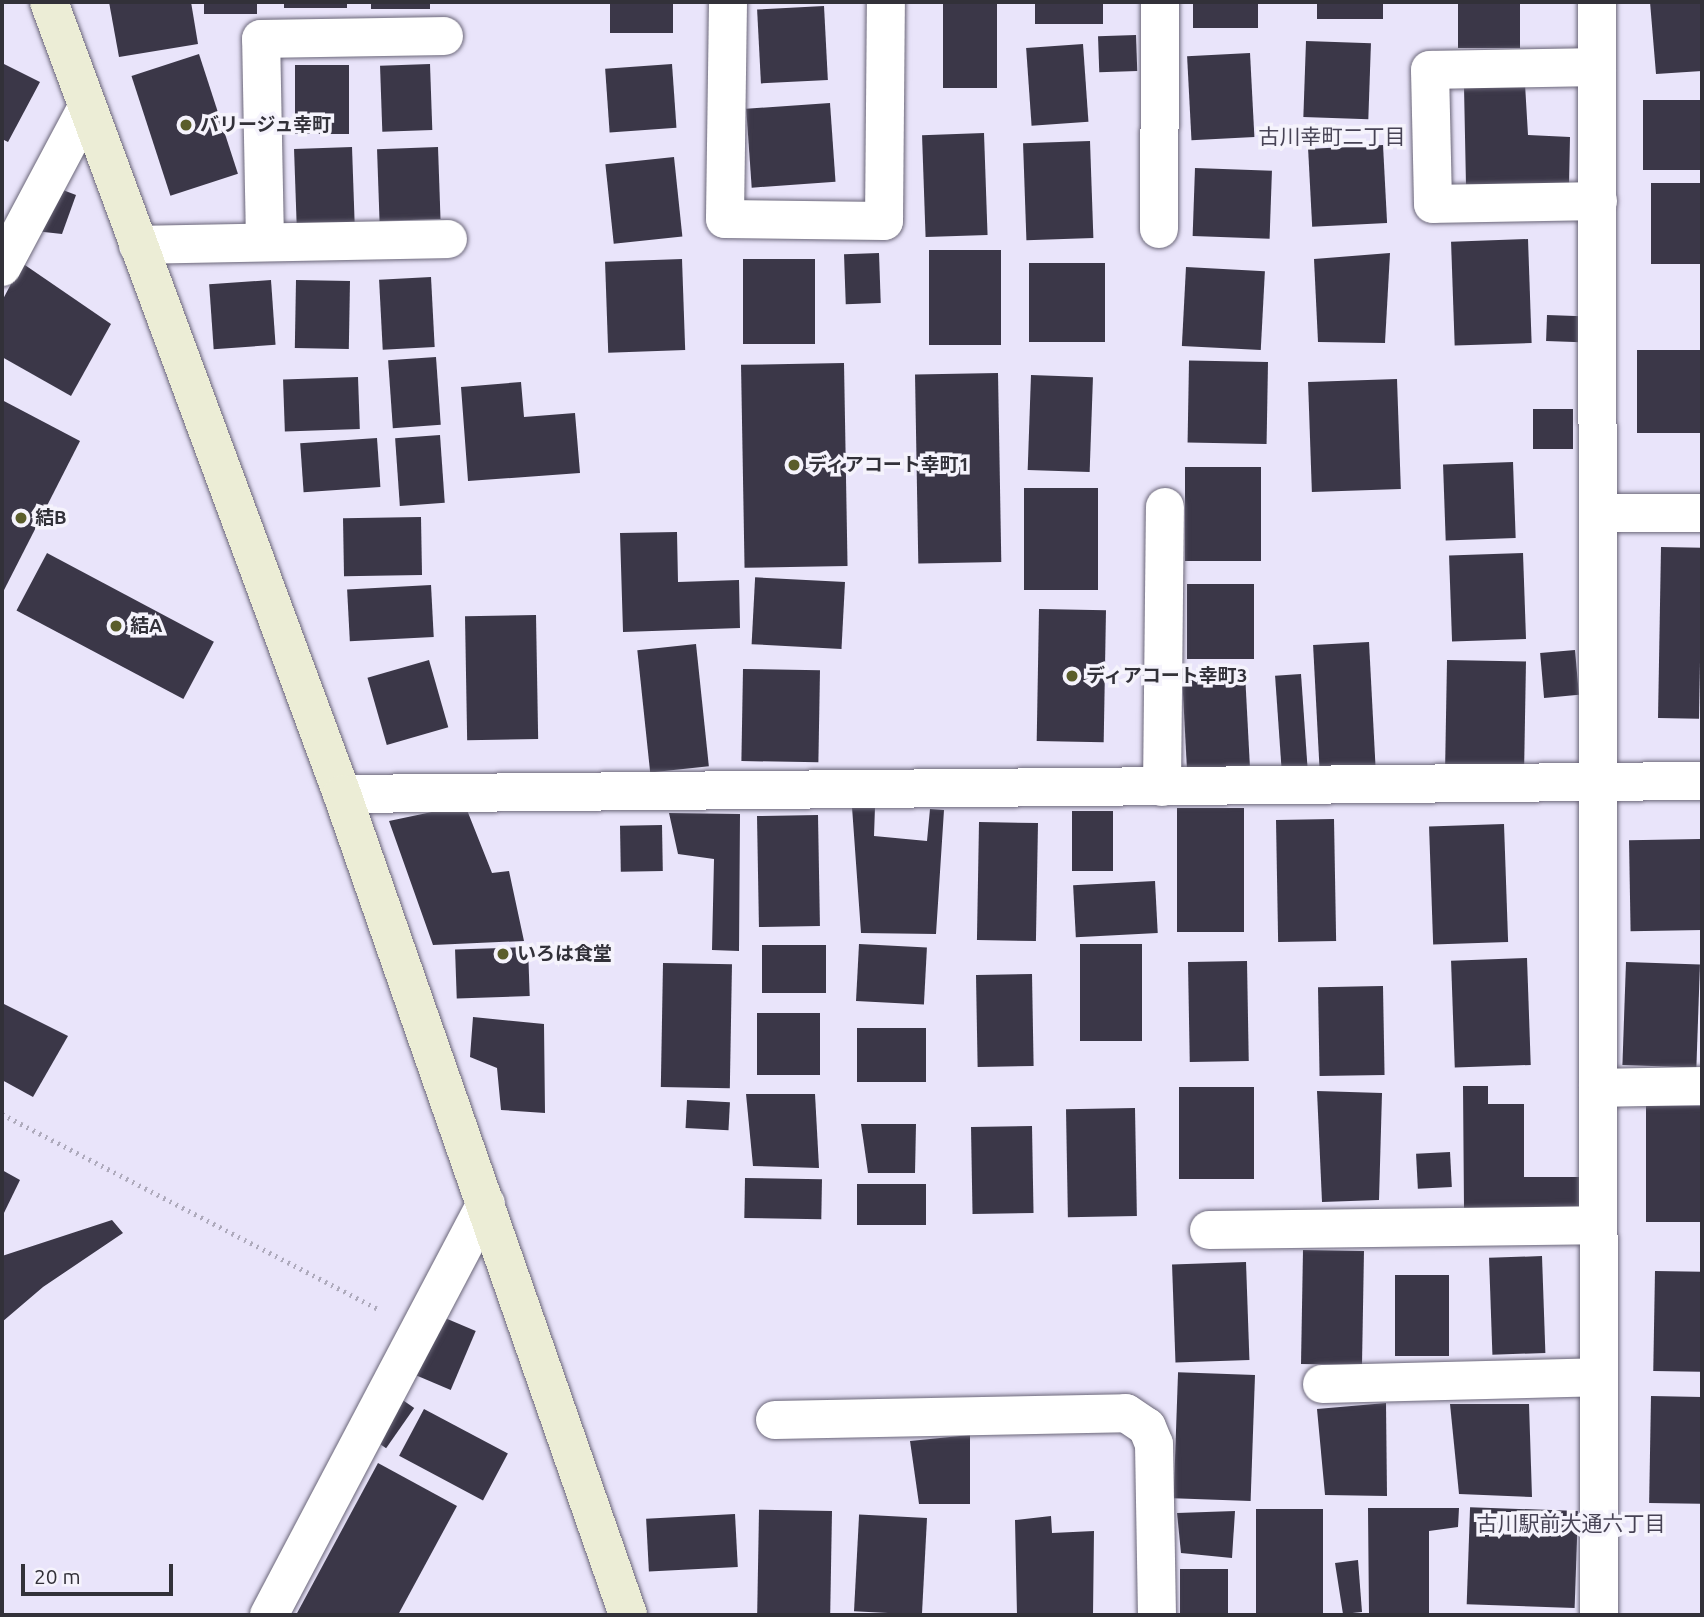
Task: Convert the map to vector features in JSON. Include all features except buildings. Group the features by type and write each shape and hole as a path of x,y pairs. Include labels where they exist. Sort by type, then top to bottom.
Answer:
{"street":[{"path":"49,2 342,793 628,1615"},
{"path":"727,2 725,219 884,221 886,2"},
{"path":"1159,229 1160,2"},
{"path":"1597,2 1599,1615"},
{"path":"265,242 261,39 444,36"},
{"path":"1597,67 1430,70 1433,204 1598,201"},
{"path":"2,267 87,107"},
{"path":"138,244 448,239"},
{"path":"1162,787 1165,507"},
{"path":"1598,513 1702,513"},
{"path":"342,793 1702,781"},
{"path":"1598,1088 1702,1086"},
{"path":"269,1615 485,1204"},
{"path":"1209,1230 1598,1225"},
{"path":"1322,1384 1599,1377"},
{"path":"775,1420 1126,1413 1147,1427 1154,1444 1157,1615"}],"path":[{"path":"2,1114 419,1331"}],"place":[{"name":"バリージュ幸町","path":"186,125"},
{"name":"ディアコート幸町1","path":"794,465"},
{"name":"結B","path":"21,518"},
{"name":"結A","path":"116,626"},
{"name":"ディアコート幸町3","path":"1072,676"},
{"name":"いろは食堂","path":"503,954"}],"district":[{"name":"古川幸町二丁目","path":"1332,136"},
{"name":"古川駅前大通六丁目","path":"1571,1523"}]}
